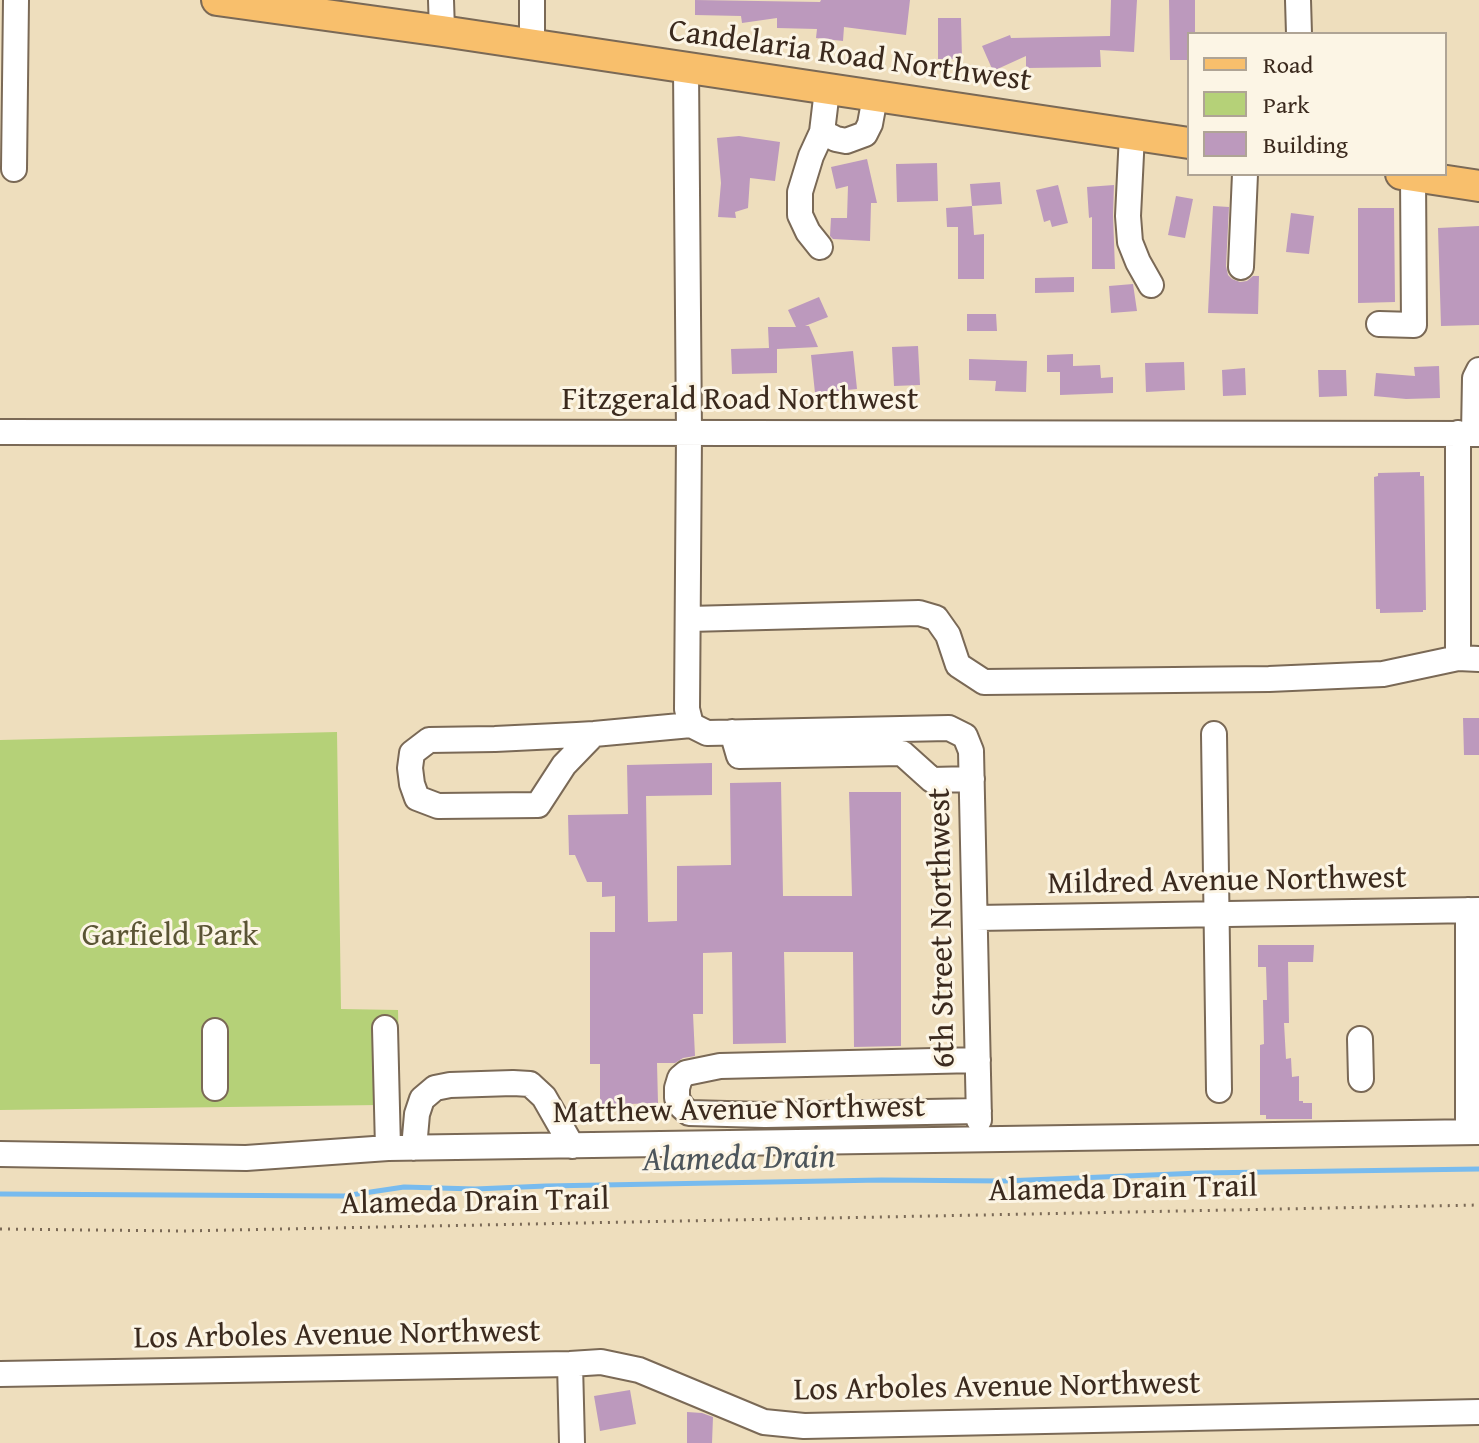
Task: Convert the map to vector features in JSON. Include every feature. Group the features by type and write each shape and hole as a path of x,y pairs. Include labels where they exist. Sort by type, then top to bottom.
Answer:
{"main road":[{"name":"Candelaria Road Northwest","path":"217,0 1187,143"},
{"path":"1414,176 1479,186"}],"street":[{"path":"14,169 16,0"},
{"path":"441,0 442,31"},
{"path":"532,0 532,46"},
{"path":"1298,0 1299,32"},
{"path":"686,69 689,434 687,709 691,725"},
{"path":"820,247 800,215 800,192 822,132 827,90"},
{"path":"822,132 846,141 865,134 875,97"},
{"path":"1132,134 1128,216 1130,242 1151,285"},
{"path":"1241,267 1245,176"},
{"path":"1379,324 1414,325 1407,176"},
{"path":"689,619 919,613 936,618 948,635 958,665 984,682 1269,679 1383,674 1469,659 1470,434 1478,378"},
{"name":"Fitzgerald Road Northwest","path":"0,432 1470,434"},
{"path":"594,734 564,765 538,805 438,806 417,798 412,784 412,753 429,740 594,734 691,725 707,733 732,732 739,756 902,753 932,780 972,779"},
{"name":"6th Street Northwest","path":"732,732 949,728 965,736 971,751 976,918 979,1116 689,1113 682,1107 677,1098 680,1078 686,1073 720,1066 978,1060"},
{"path":"1214,734 1219,1090"},
{"path":"1474,910 1459,1036 1458,1076 1474,1132"},
{"name":"Mildred Avenue Northwest","path":"976,918 1474,910"},
{"path":"385,1028 388,1148"},
{"path":"215,1031 215,1088"},
{"path":"1360,1039 1361,1079"},
{"path":"414,1148 417,1114 422,1099 435,1088 513,1083 530,1084 544,1097 572,1146"},
{"name":"Matthew Avenue Northwest","path":"0,1154 246,1158 388,1148 1474,1132"},
{"name":"Los Arboles Avenue Northwest","path":"0,1374 601,1362 639,1370 764,1422 804,1426 1479,1412"},
{"path":"570,1364 572,1443"}],"path":[{"name":"Alameda Drain Trail","path":"0,1229 182,1231 1479,1205"}],"green space":[{"name":"Garfield Park","path":"337,732 341,1009 398,1010 401,1133 378,1134 379,1105 0,1110 0,740"}],"building":[{"path":"695,0 910,0 906,35 844,27 843,41 816,38 817,29 777,28 777,18 742,23 741,16 695,15"},
{"path":"1111,0 1137,0 1134,52 1100,50 1101,67 1026,68 1026,56 993,71 982,46 1010,35 1011,38 1110,36"},
{"path":"1169,0 1195,0 1195,32 1187,32 1187,60 1170,60"},
{"path":"938,18 961,18 962,59 938,59"},
{"path":"739,136 780,142 775,181 750,178 748,208 735,212 736,218 718,217 721,183 717,138"},
{"path":"867,159 877,203 871,203 870,241 833,239 830,236 831,218 847,218 848,186 836,189 831,167"},
{"path":"937,163 938,201 897,202 896,164"},
{"path":"1000,182 1002,204 972,206 970,184"},
{"path":"1058,185 1068,223 1052,227 1050,220 1044,222 1036,190"},
{"path":"1114,185 1115,269 1092,269 1092,217 1089,218 1087,187"},
{"path":"1176,196 1193,199 1185,238 1168,235"},
{"path":"972,206 974,235 984,234 984,279 958,279 958,227 947,227 946,208"},
{"path":"1213,206 1229,207 1228,275 1240,282 1259,276 1258,314 1208,313"},
{"path":"1358,208 1394,208 1395,302 1358,303"},
{"path":"1291,213 1314,216 1309,254 1286,252"},
{"path":"1479,226 1479,325 1441,326 1438,228"},
{"path":"1074,277 1074,292 1035,293 1035,278"},
{"path":"1133,284 1137,311 1111,313 1109,286"},
{"path":"819,297 828,317 805,326 809,326 818,347 777,349 777,373 732,374 731,349 769,348 768,327 796,327 788,310"},
{"path":"967,314 996,314 997,331 967,331"},
{"path":"918,346 920,385 894,386 892,347"},
{"path":"853,351 857,389 815,393 811,355"},
{"path":"1073,354 1073,366 1100,365 1101,378 1113,377 1113,393 1060,395 1060,372 1047,372 1047,355"},
{"path":"969,359 1027,361 1026,392 995,391 996,381 969,380"},
{"path":"1184,362 1185,390 1146,392 1145,363"},
{"path":"1439,366 1440,398 1374,396 1376,373 1415,376 1414,367"},
{"path":"1245,368 1246,395 1223,396 1222,370"},
{"path":"1318,370 1346,370 1347,396 1319,397"},
{"path":"1420,472 1420,476 1424,476 1426,610 1380,613 1380,609 1376,609 1374,477 1378,473"},
{"path":"1463,718 1479,718 1479,755 1464,755"},
{"path":"712,763 712,795 646,796 648,922 677,921 677,866 731,865 730,783 781,782 783,896 852,896 849,792 901,792 901,1046 854,1047 853,952 784,952 786,1043 733,1044 732,952 703,953 703,1014 693,1014 695,1056 675,1063 657,1063 658,1103 600,1105 600,1064 590,1064 590,932 615,932 615,896 602,897 602,882 587,882 575,855 569,855 568,815 628,814 627,765"},
{"path":"1258,945 1314,945 1313,962 1288,962 1289,1023 1284,1023 1286,1059 1291,1058 1292,1077 1299,1076 1299,1101 1312,1103 1312,1119 1266,1119 1266,1115 1260,1115 1260,1045 1264,1044 1263,1000 1267,1000 1266,967 1258,967"},
{"path":"630,1390 636,1424 600,1431 594,1396"},
{"path":"687,1412 713,1417 712,1443 687,1443"}],"waterway":[{"name":"Alameda Drain","path":"0,1194 344,1196 404,1187 475,1189 882,1180 1004,1181 1200,1173 1479,1169"}]}
